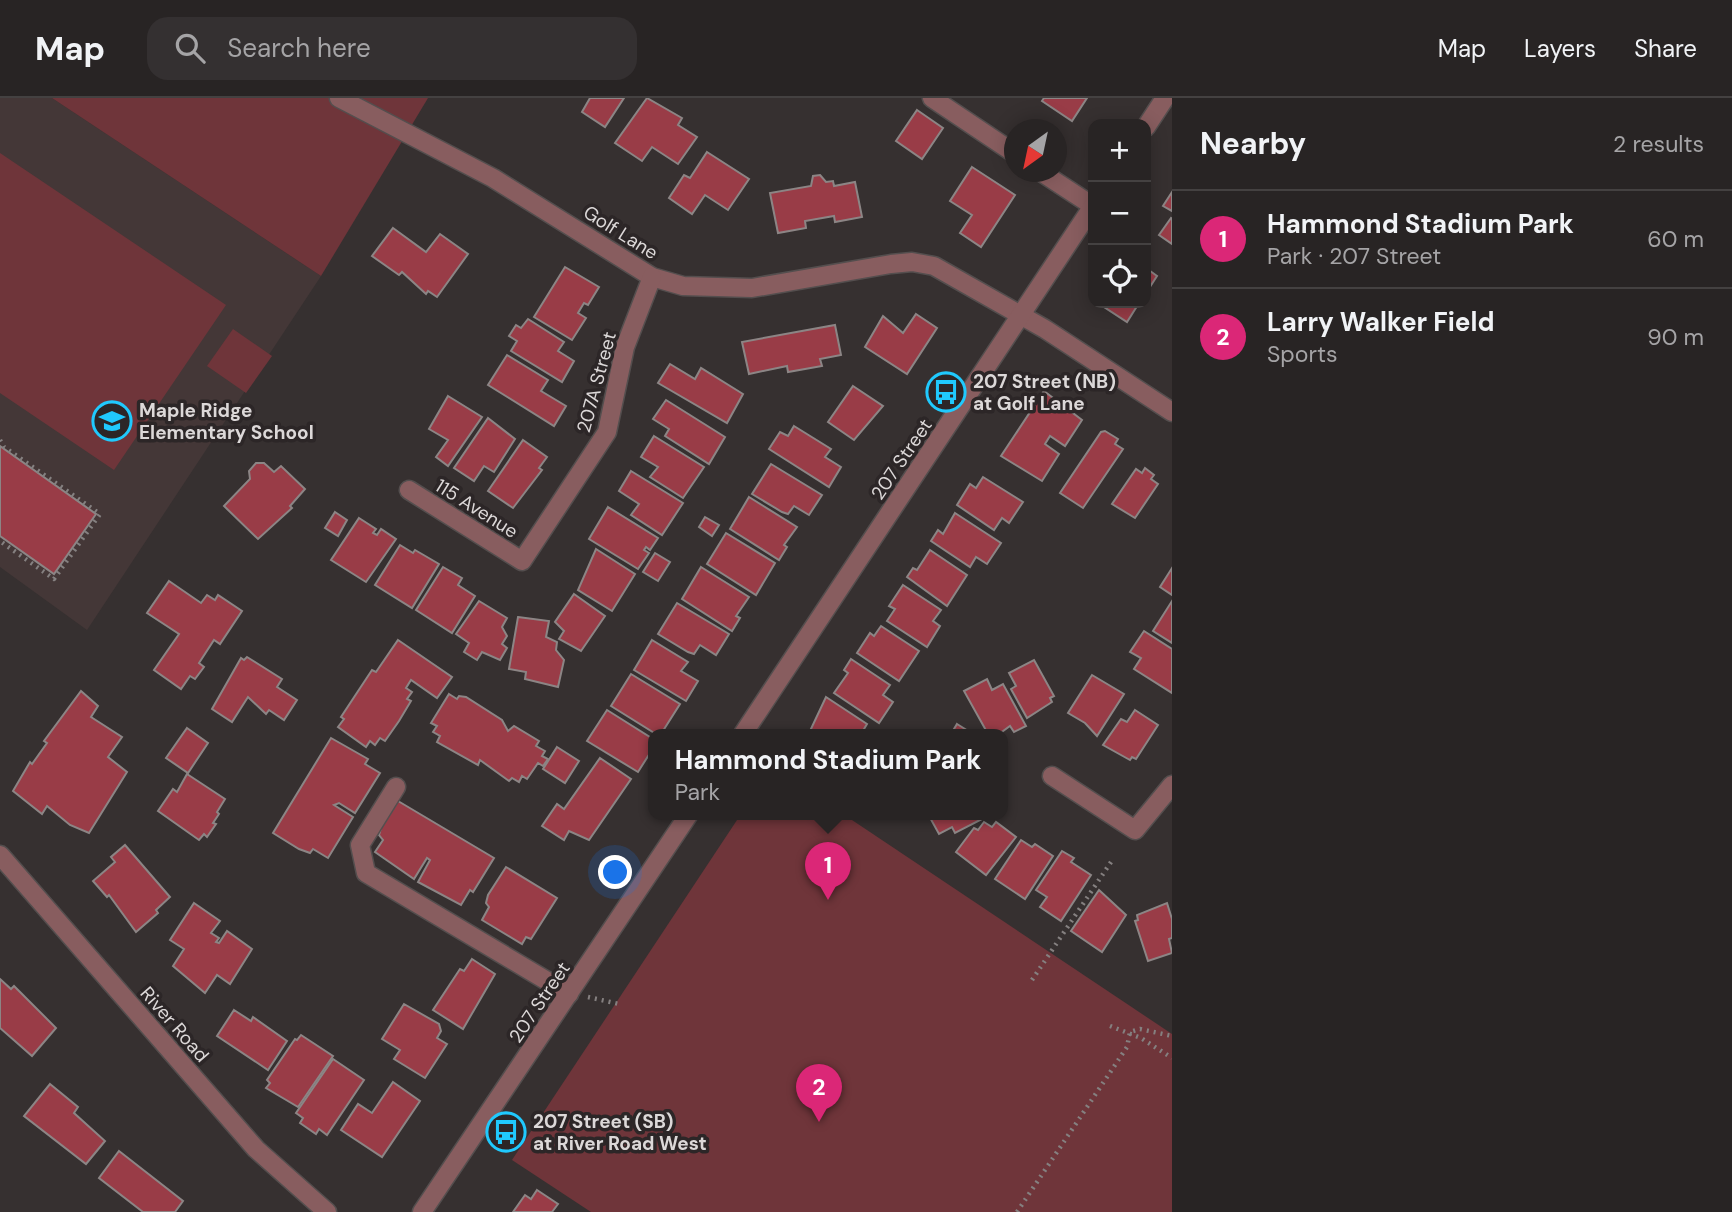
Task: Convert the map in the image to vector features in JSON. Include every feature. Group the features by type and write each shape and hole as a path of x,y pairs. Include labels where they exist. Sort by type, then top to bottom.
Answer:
{"street":[{"name":"Golf Lane","path":"339,98 493,178 652,277 683,286 752,288 891,264 934,265 1021,316 1172,412"},
{"path":"932,98 1004,146"},
{"path":"1151,119 1165,98"},
{"path":"1056,182 1088,203"},
{"name":"207 Street","path":"746,729 1088,214"},
{"name":"207A Street","path":"522,561 607,432 625,347 652,277"},
{"name":"115 Avenue","path":"409,490 522,561"},
{"path":"1052,776 1135,830 1172,785"},
{"path":"396,787 360,845 366,873 569,994"},
{"name":"207 Street","path":"422,1212 686,820"},
{"name":"River Road","path":"0,855 256,1149 327,1212"}],"path":[{"path":"0,440 4,447 100,514 54,579 0,541"},
{"path":"1032,980 1111,862"},
{"path":"569,994 619,1004"},
{"path":"1110,1026 1130,1032 1172,1058"},
{"path":"1130,1032 1140,1029 1172,1036"},
{"path":"1017,1212 1128,1048 1130,1032"}],"shaded area":[{"name":"Maple Ridge Elementary School","path":"0,98 52,98 321,276 87,630 0,567"},
{"path":"52,98 428,98 321,276"},
{"path":"0,153 226,305 114,470 0,393"},
{"path":"233,329 272,356 246,393 207,366"},
{"path":"737,820 852,820 1172,1034 1172,1212 591,1212 512,1160"}],"building":[{"path":"590,98 624,98 605,127 582,112"},
{"path":"647,98 682,118 678,125 697,137 678,164 652,147 642,161 615,143"},
{"path":"1044,98 1087,98 1072,121 1042,101"},
{"path":"917,110 943,128 922,159 896,141"},
{"path":"707,152 749,179 728,210 705,195 692,214 669,198 684,175 690,178"},
{"path":"972,167 1015,195 981,247 960,233 972,215 950,201"},
{"path":"820,175 826,182 833,181 834,186 855,182 862,217 835,222 834,216 805,221 806,228 778,233 770,193 811,186 813,176"},
{"path":"1172,192 1172,211 1163,206"},
{"path":"1172,219 1172,244 1159,235"},
{"path":"393,228 426,252 440,234 468,254 437,297 428,291 426,294 402,272 399,275 372,256"},
{"path":"565,267 599,287 588,305 584,303 578,313 586,318 572,340 534,317"},
{"path":"1151,272 1157,276 1151,285"},
{"path":"1106,308 1136,308 1127,322"},
{"path":"916,314 937,328 907,374 865,347 883,316 903,333"},
{"path":"528,319 564,342 558,351 574,361 562,382 511,351 517,341 509,336 516,325 521,328"},
{"path":"835,325 841,355 820,359 822,366 788,372 787,366 749,374 742,342"},
{"path":"507,355 548,380 541,391 566,406 554,426 488,385"},
{"path":"670,364 695,379 701,368 743,394 727,423 658,383"},
{"path":"853,386 883,406 854,440 828,422"},
{"path":"1044,391 1082,420 1065,446 1050,436 1045,444 1059,454 1042,481 1001,456"},
{"path":"448,396 482,417 448,466 436,457 448,440 429,429"},
{"path":"666,400 725,437 709,464 665,436 669,429 653,419"},
{"path":"488,418 515,439 494,472 484,466 474,481 454,468"},
{"path":"794,426 831,449 825,457 841,467 829,487 769,449 780,432 788,436"},
{"path":"1105,431 1118,439 1115,444 1123,449 1083,508 1060,493 1101,432"},
{"path":"654,436 704,467 683,498 650,477 658,467 641,457"},
{"path":"523,440 547,457 539,468 542,470 513,508 488,491"},
{"path":"0,446 96,514 54,574 0,536"},
{"path":"256,463 264,463 274,472 281,466 305,489 290,506 292,508 258,539 224,506 250,479 249,471"},
{"path":"771,464 822,495 809,515 794,506 788,514 782,512 752,494"},
{"path":"1145,468 1154,475 1151,479 1158,484 1135,518 1112,504 1136,469 1142,473"},
{"path":"631,471 683,503 662,535 631,515 639,504 619,491"},
{"path":"983,477 1023,502 1009,523 1002,518 994,530 957,505 970,484 976,488"},
{"path":"749,497 797,527 784,545 787,547 779,560 730,529"},
{"path":"608,507 658,538 650,550 646,547 644,550 649,553 638,569 589,539"},
{"path":"335,512 347,520 338,536 325,528"},
{"path":"955,513 1001,543 987,564 976,557 970,567 931,541 938,530 943,534"},
{"path":"705,517 719,525 712,536 699,527"},
{"path":"359,518 376,529 373,533 377,535 381,529 396,539 366,582 331,560"},
{"path":"726,533 775,563 756,595 707,564"},
{"path":"400,545 439,564 412,608 375,585"},
{"path":"596,549 635,574 612,611 578,590"},
{"path":"930,550 967,575 947,606 907,577 913,568 917,570"},
{"path":"655,553 670,562 658,581 643,572"},
{"path":"443,567 462,578 458,585 475,596 452,633 416,610"},
{"path":"701,567 749,597 736,616 740,618 732,631 682,599"},
{"path":"1172,568 1172,595 1160,587"},
{"path":"169,581 201,603 207,595 215,600 218,595 242,611 220,644 214,640 199,663 204,667 195,679 190,676 181,689 154,670 179,634 147,613"},
{"path":"903,585 941,610 933,621 940,626 927,647 887,621 895,609 889,606"},
{"path":"574,594 605,616 581,651 559,639 564,631 555,622"},
{"path":"479,601 507,618 502,627 507,636 502,644 507,648 500,660 482,652 477,660 464,652 469,643 456,634"},
{"path":"1172,601 1172,643 1153,631"},
{"path":"677,603 729,634 716,655 700,645 694,654 688,652 658,634"},
{"path":"518,617 549,621 546,637 557,642 556,650 564,660 558,687 525,679 526,672 509,669"},
{"path":"881,626 919,651 899,681 857,653 870,633 874,636"},
{"path":"1144,631 1172,649 1172,693 1134,669 1141,658 1130,652"},
{"path":"398,640 452,677 437,698 411,680 406,688 412,692 407,699 411,701 399,721 385,741 380,738 375,745 370,741 366,747 338,727 344,719 341,717 372,670 376,672"},
{"path":"652,640 688,662 681,671 698,681 686,701 634,670"},
{"path":"247,657 282,679 277,687 297,700 284,720 269,710 266,714 248,697 232,722 212,709 241,658 244,660"},
{"path":"851,659 890,685 883,695 893,702 879,723 834,693 848,673 844,670"},
{"path":"1034,660 1054,696 1050,698 1052,702 1027,718 1011,689 1016,686 1009,673"},
{"path":"631,674 680,704 664,729 648,729 611,706"},
{"path":"1092,675 1124,694 1097,736 1085,723 1068,713"},
{"path":"987,679 992,690 1003,684 1026,726 1014,732 1010,726 1006,729 985,729 964,691"},
{"path":"81,691 98,706 91,717 122,737 108,757 127,772 89,833 70,825 47,806 42,814 13,791 30,762 32,764 47,743 44,741"},
{"path":"449,694 457,699 459,696 466,697 502,720 508,731 514,726 539,741 536,746 545,751 542,756 548,759 543,766 538,763 527,779 522,776 519,782 512,778 509,781 480,760 478,765 437,742 440,736 433,732 437,726 431,723"},
{"path":"826,697 867,724 864,729 811,729"},
{"path":"607,710 648,736 648,756 638,772 587,741"},
{"path":"1135,710 1158,725 1136,759 1132,757 1130,760 1103,745 1121,719 1127,722"},
{"path":"187,728 208,743 188,773 166,758"},
{"path":"331,738 368,759 365,764 380,773 355,813 339,803 334,805 353,817 328,858 313,849 310,853 299,849 273,833"},
{"path":"557,747 579,761 565,783 543,769"},
{"path":"600,758 631,779 589,840 569,831 564,840 542,826 557,804 564,809"},
{"path":"187,774 225,799 213,823 216,824 207,837 204,834 199,840 158,811 173,789 177,792"},
{"path":"398,801 494,858 473,892 470,890 461,905 418,882 430,860 427,858 414,879 375,852 383,840 379,835 381,828"},
{"path":"931,820 980,820 955,833 952,827 939,834"},
{"path":"984,822 992,827 996,822 1016,837 986,875 956,852 974,828 978,830"},
{"path":"1021,840 1032,847 1035,844 1053,856 1025,899 995,879"},
{"path":"125,845 170,897 156,910 158,913 136,932 109,895 107,897 93,881 115,862 111,857"},
{"path":"1062,851 1074,858 1071,862 1091,875 1061,921 1040,907 1047,897 1036,890"},
{"path":"506,867 557,898 531,939 526,937 522,944 482,920 489,907 486,903 488,895"},
{"path":"1099,890 1126,915 1102,952 1071,931"},
{"path":"194,903 220,921 211,933 219,938 216,942 219,943 227,931 252,949 230,984 217,975 205,993 173,966 184,949 170,940"},
{"path":"1167,903 1172,919 1172,938 1169,939 1172,953 1148,961 1135,921 1138,920 1137,915"},
{"path":"472,959 495,974 463,1029 433,1010 460,969 464,971"},
{"path":"0,979 11,989 14,986 56,1028 32,1056 0,1028"},
{"path":"404,1004 439,1024 441,1031 437,1038 447,1044 425,1078 394,1059 400,1050 382,1039"},
{"path":"234,1010 251,1021 253,1017 287,1041 268,1070 217,1036"},
{"path":"301,1035 333,1056 298,1107 266,1088 270,1083 267,1080 295,1039"},
{"path":"333,1059 364,1080 327,1135 319,1129 316,1134 300,1123 303,1118 296,1113"},
{"path":"393,1082 420,1101 382,1157 341,1130 358,1104 372,1113"},
{"path":"50,1084 78,1107 74,1113 105,1141 86,1164 24,1116"},
{"path":"119,1151 183,1201 175,1212 143,1212 99,1178"},
{"path":"537,1190 558,1204 552,1212 513,1212 525,1195 531,1199"}],"place":[{"name":"207 Street (NB) at Golf Lane","path":"946,392"},
{"name":"Maple Ridge Elementary School","path":"112,421"},
{"name":"Hammond Stadium Park","path":"828,900"},
{"name":"Larry Walker Field","path":"819,1122"},
{"name":"207 Street (SB) at River Road West","path":"506,1132"}]}
